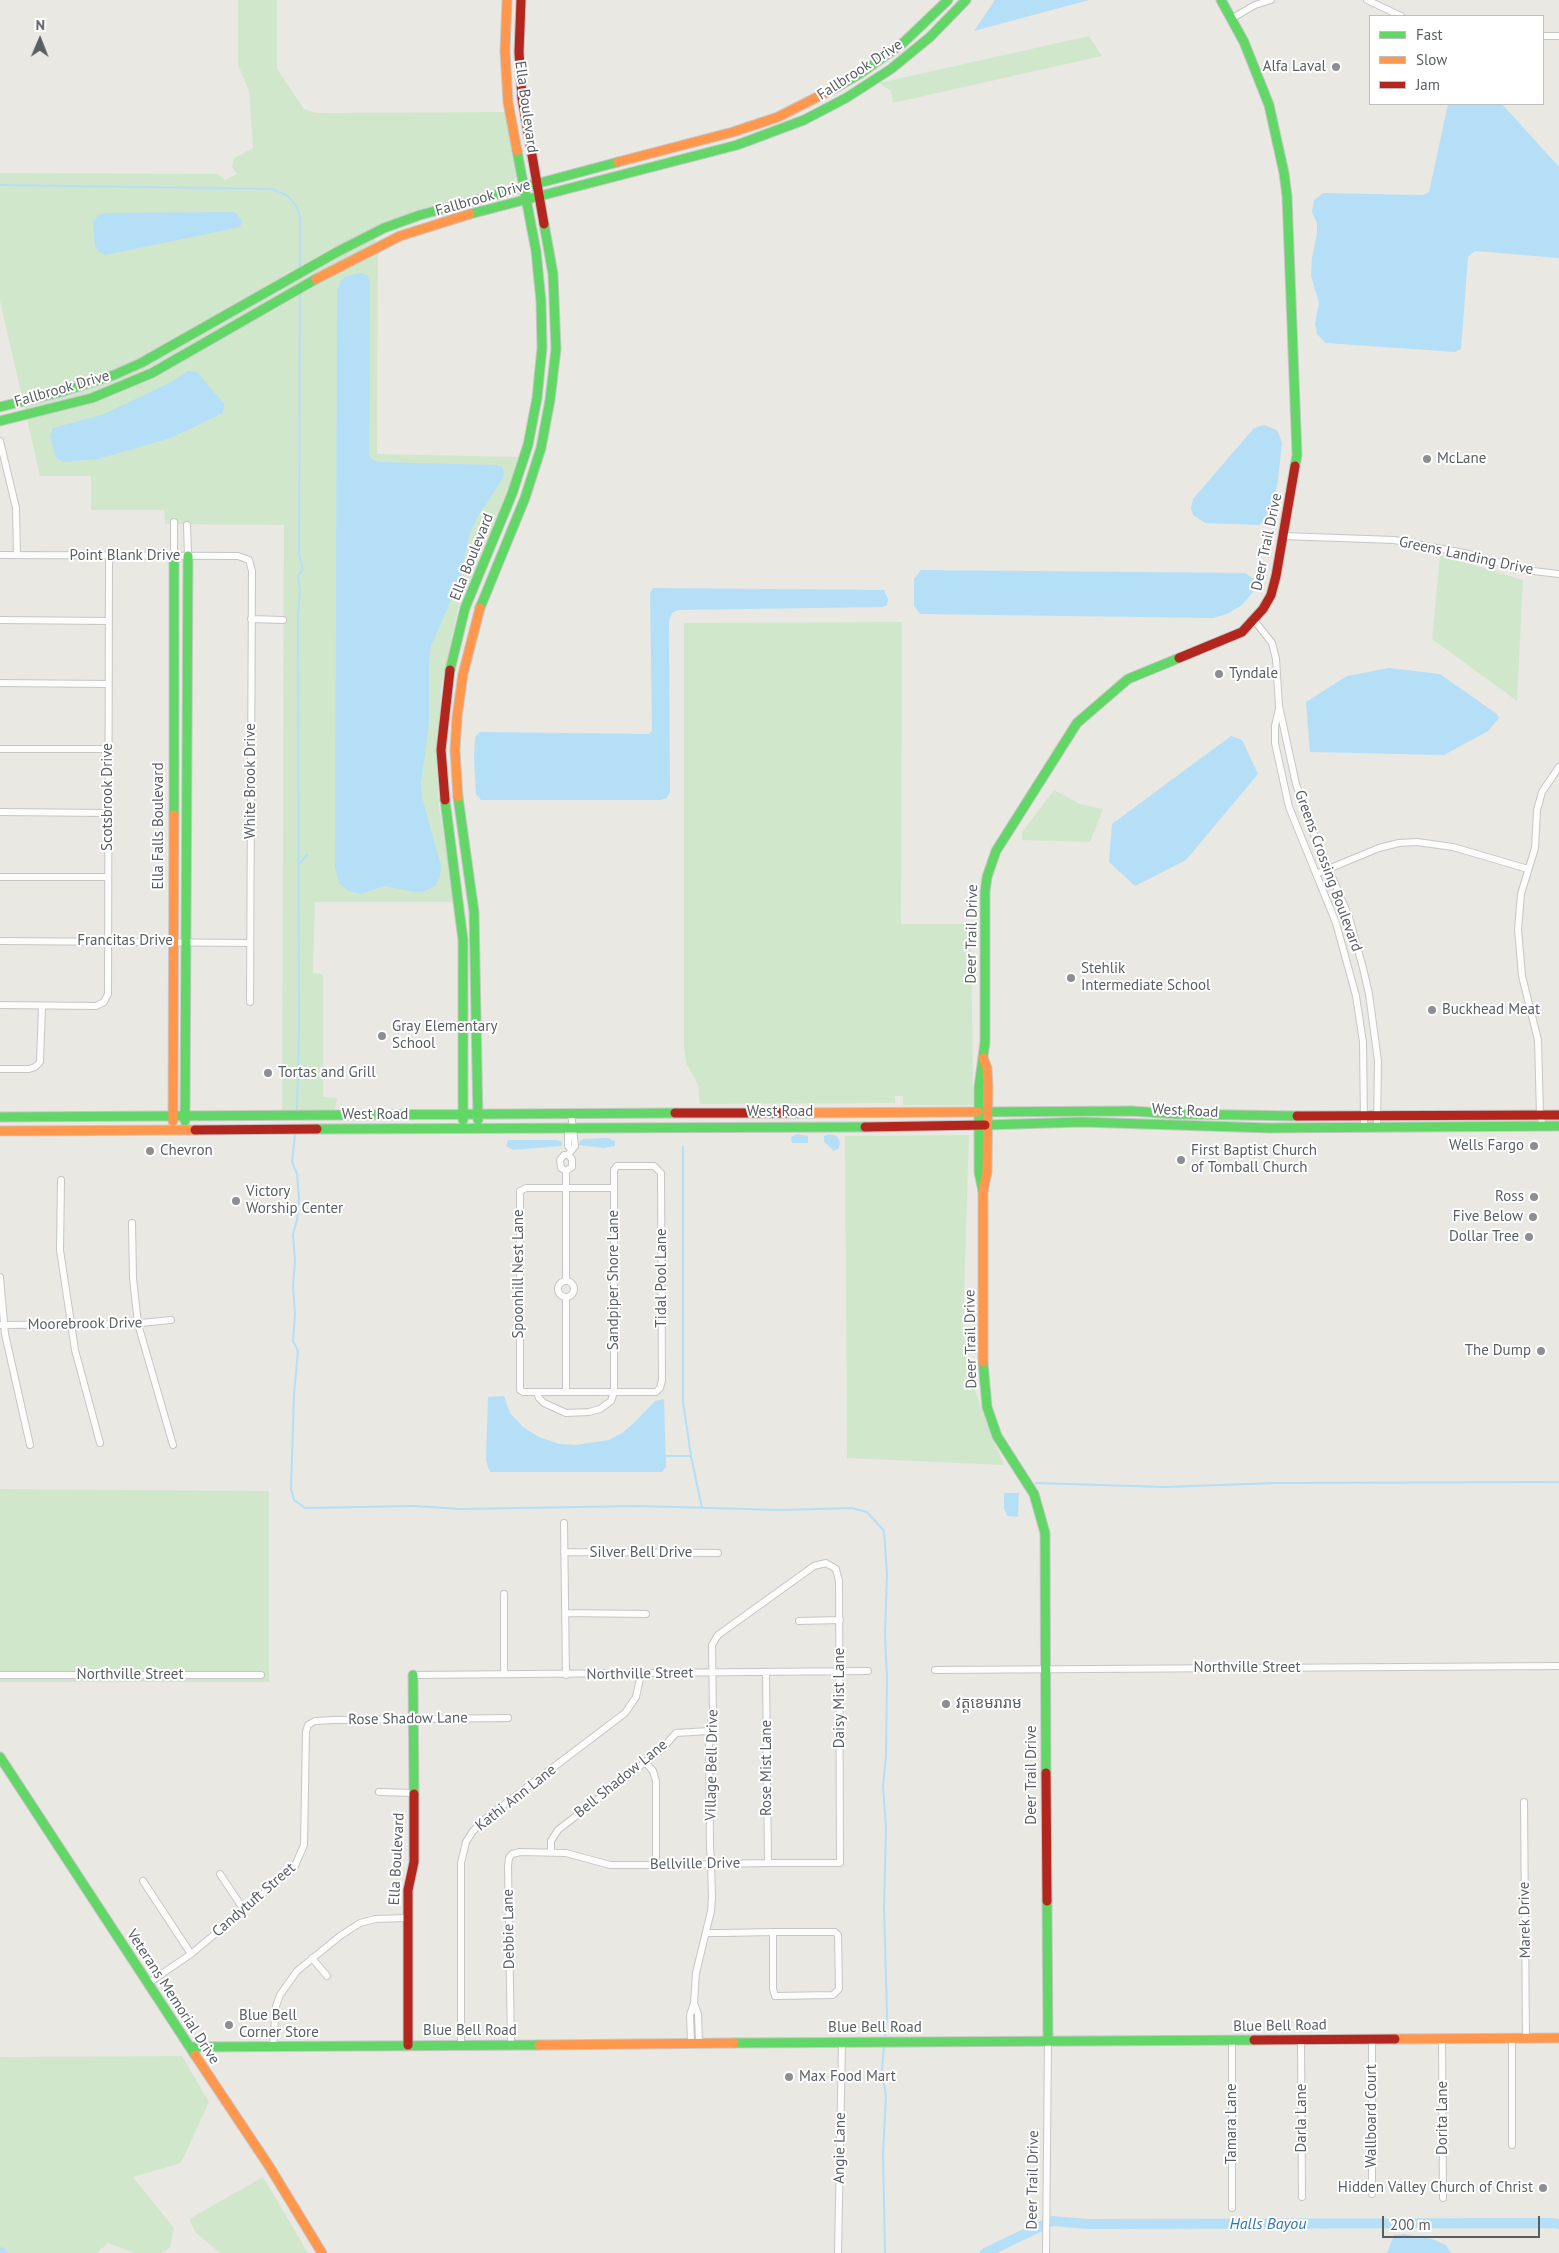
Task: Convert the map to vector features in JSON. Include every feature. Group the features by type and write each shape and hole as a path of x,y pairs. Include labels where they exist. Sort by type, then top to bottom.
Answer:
{"main road":[{"name":"Ella Boulevard","path":"463,1128 464,1003 461,911 446,814 442,768 446,697 454,650 465,608 521,469 533,422 542,358 539,275 508,102 505,51 507,0"},
{"name":"Ella Boulevard","path":"478,1128 473,908 455,767 459,699 467,653 478,612 534,473 546,424 555,359 556,326 553,274 522,98 519,52 521,0"},
{"name":"Fallbrook Drive","path":"0,407 62,392 114,376 141,363 320,261 395,224 444,207 733,132 778,117 820,97 861,73 917,30 948,0"},
{"name":"Fallbrook Drive","path":"0,421 92,398 152,373 283,300 316,279 400,236 460,217 737,145 783,129 826,109 869,84 926,40 966,0"},
{"name":"Deer Trail Drive","path":"1048,2041 1045,1533 1034,1494 997,1436 986,1401 983,1375 983,1191 987,1172 983,1125 987,1068 983,1058 985,1042 985,892 991,863 1001,843 1077,723 1128,678 1242,632 1254,620 1271,595 1297,455 1287,196 1284,173 1269,105 1244,42 1221,0"},
{"path":"917,30 926,40"},
{"path":"505,51 519,52"},
{"path":"395,224 400,236"},
{"path":"306,269 316,279"},
{"path":"542,358 555,359"},
{"path":"114,376 119,387"},
{"path":"521,469 534,473"},
{"name":"Ella Falls Boulevard","path":"173,1129 174,556"},
{"name":"Ella Falls Boulevard","path":"185,1129 188,556"},
{"path":"173,685 186,685"},
{"path":"446,697 459,699"},
{"path":"173,799 186,799"},
{"path":"461,911 473,908"},
{"path":"464,1003 476,1003"},
{"name":"West Road","path":"0,1117 1132,1111 1268,1116 1559,1115"},
{"path":"1082,1112 1082,1122"},
{"path":"898,1113 899,1126"},
{"path":"733,1126 734,1114"},
{"path":"1174,1124 1176,1114"},
{"path":"656,1115 657,1126"},
{"path":"70,1116 70,1130"},
{"path":"1268,1116 1269,1128"},
{"name":"West Road","path":"0,1131 899,1126 1082,1122 1269,1128 1559,1126"},
{"name":"Ella Boulevard","path":"408,2045 408,1890 414,1862 413,1675"},
{"name":"Veterans Memorial Drive","path":"0,1757 147,1984 269,2166 322,2253"},
{"name":"Blue Bell Road","path":"190,2047 1559,2038"}],"street":[{"path":"1231,19 1255,5 1271,0"},
{"path":"1367,0 1399,15"},
{"path":"1544,36 1559,36"},
{"path":"0,441 16,508 17,555"},
{"name":"Ella Falls Boulevard","path":"174,522 174,556"},
{"name":"Ella Falls Boulevard","path":"187,524 188,556"},
{"name":"Greens Landing Drive","path":"1283,536 1394,540 1469,554 1525,570 1559,574"},
{"name":"Point Blank Drive","path":"0,555 238,556 249,560"},
{"name":"Scotsbrook Drive","path":"42,1006 96,1006 104,1002 108,994 109,556"},
{"name":"White Brook Drive","path":"249,560 252,571 250,1002"},
{"path":"251,619 283,620"},
{"path":"0,620 108,621"},
{"name":"Greens Crossing Boulevard","path":"1254,620 1272,643 1276,659 1279,706 1296,784 1328,869 1349,917 1363,968 1373,1019 1378,1061 1378,1126"},
{"path":"0,683 108,684"},
{"name":"Greens Crossing Boulevard","path":"1279,706 1275,726 1276,743 1289,806 1336,923 1350,971 1360,1021 1362,1042 1364,1126"},
{"path":"0,749 108,749"},
{"path":"1543,1126 1540,1115 1538,1040 1522,976 1517,942 1520,901 1535,848 1540,800 1547,784 1559,767"},
{"path":"0,812 107,813"},
{"path":"1316,874 1379,848 1417,842 1453,847 1528,869"},
{"path":"0,877 108,877"},
{"path":"1336,923 1349,917"},
{"name":"Francitas Drive","path":"0,941 250,943"},
{"path":"0,1005 42,1006 40,1062 36,1067 29,1069 0,1069"},
{"path":"566,1281 566,1171 572,1167 570,1152 575,1146 575,1132 571,1128 571,1113"},
{"name":"Tidal Pool Lane","path":"614,1392 656,1392 660,1388 662,1380 661,1173 654,1166 617,1166 615,1168"},
{"name":"Sandpiper Shore Lane","path":"614,1392 615,1168"},
{"path":"61,1180 60,1250 79,1371 100,1443"},
{"name":"Spoonhill Nest Lane","path":"537,1392 520,1390 520,1191 526,1188 614,1188"},
{"path":"132,1223 133,1278 138,1324 173,1445"},
{"path":"0,1277 2,1325 30,1445"},
{"path":"566,1281 571,1283 573,1288 572,1293 566,1297"},
{"path":"566,1281 561,1283 558,1289 560,1295 566,1297"},
{"path":"566,1297 566,1392"},
{"name":"Moorebrook Drive","path":"2,1325 138,1324 171,1320"},
{"path":"537,1392 614,1392 611,1401 600,1409 578,1414 553,1408 539,1398 537,1392"},
{"path":"564,1523 566,1675"},
{"name":"Silver Bell Drive","path":"564,1552 718,1553"},
{"name":"Daisy Mist Lane","path":"806,1572 820,1563 826,1563 836,1569 840,1581 840,1863"},
{"name":"Village Bell Drive","path":"695,2044 690,2014 694,2003 696,1973 711,1911 709,1731 713,1714 712,1645 718,1635 806,1572"},
{"path":"504,1594 504,1674"},
{"path":"565,1613 646,1614"},
{"path":"799,1621 840,1620"},
{"name":"Northville Street","path":"935,1670 1559,1666"},
{"name":"Northville Street","path":"413,1675 868,1672"},
{"name":"Rose Mist Lane","path":"766,1673 768,1863"},
{"name":"Kathi Ann Lane","path":"461,2045 461,1862 466,1842 484,1820 626,1713 636,1697 641,1674"},
{"name":"Northville Street","path":"0,1675 261,1675"},
{"name":"Rose Shadow Lane","path":"308,1725 322,1720 508,1718"},
{"name":"Candytuft Street","path":"147,1984 191,1954 294,1868 300,1858 305,1834 306,1732 308,1725"},
{"name":"Bell Shadow Lane","path":"551,1852 552,1841 558,1830 646,1763 676,1733 709,1731"},
{"path":"646,1763 653,1771 656,1782 656,1865"},
{"path":"380,1792 414,1793"},
{"name":"Marek Drive","path":"1524,1802 1526,2038"},
{"name":"Debbie Lane","path":"511,2045 509,1858 516,1852 551,1852"},
{"name":"Bellville Drive","path":"551,1852 610,1865 840,1863"},
{"path":"220,1874 244,1910"},
{"path":"143,1881 191,1954"},
{"path":"273,2046 274,2019 280,1994 297,1971 352,1927 360,1923 375,1919 408,1918"},
{"path":"707,1932 773,1932 835,1932 838,1935 838,1989 833,1995 775,1996 773,1989 773,1932"},
{"path":"312,1958 328,1976"},
{"name":"Dorita Lane","path":"1442,2038 1443,2198"},
{"path":"1512,2038 1512,2145"},
{"name":"Wallboard Court","path":"1372,2039 1372,2194"},
{"name":"Tamara Lane","path":"1232,2040 1232,2208"},
{"name":"Darla Lane","path":"1301,2040 1302,2197"},
{"name":"Deer Trail Drive","path":"1046,2253 1048,2041"},
{"name":"Angie Lane","path":"838,2253 842,2042"}],"green space":[{"path":"238,0 277,0 277,69 304,109 316,113 505,112 516,177 512,185 434,205 373,229 378,255 377,454 519,457 505,499 458,609 441,688 437,761 439,807 455,902 315,902 313,973 323,974 323,1097 337,1098 335,1110 282,1110 284,525 165,524 164,510 91,510 91,476 40,476 0,301 0,173 218,174 225,180 237,174 232,167 234,158 253,148 249,91 238,65"},
{"path":"1089,36 1102,56 893,103 891,91 879,83"},
{"path":"1440,555 1523,580 1517,701 1432,639"},
{"path":"902,622 901,924 971,924 973,1105 903,1105 903,1096 895,1096 895,1103 700,1104 698,1085 686,1063 684,1049 684,623"},
{"path":"1054,790 1080,804 1103,809 1090,842 1022,840 1022,832"},
{"path":"969,1135 963,1330 969,1371 983,1414 1004,1465 847,1458 845,1136"},
{"path":"0,1489 269,1491 269,1682 0,1682"},
{"path":"182,2056 209,2102 181,2163 133,2177 174,2228 170,2248 161,2253 134,2253 108,2243 97,2253 0,2253 0,2057"},
{"path":"263,2177 308,2253 220,2253 196,2233 189,2219"}],"water":[{"path":"995,0 1089,0 974,31"},
{"path":"1448,105 1503,105 1559,167 1559,258 1475,251 1468,257 1461,349 1455,352 1326,343 1317,334 1315,324 1319,303 1311,276 1317,233 1317,223 1312,212 1314,200 1323,193 1423,195 1429,192"},
{"path":"235,212 242,221 240,227 106,255 99,252 95,246 93,223 98,215 108,213"},
{"path":"362,273 368,276 370,283 369,454 371,459 379,462 497,465 502,467 504,472 503,478 477,518 470,533 459,582 431,646 429,662 429,724 421,783 422,797 441,866 440,877 435,886 425,891 414,892 384,886 361,894 348,891 339,883 335,867 337,291 341,280 349,275"},
{"path":"187,371 197,372 224,404 223,413 171,438 98,459 63,462 56,458 50,436 53,428 104,414 173,381"},
{"path":"1264,425 1277,430 1282,442 1278,480 1271,516 1259,525 1205,523 1193,515 1191,508 1193,499 1254,428"},
{"path":"921,570 1245,573 1254,579 1254,591 1242,605 1227,614 1213,618 920,614 914,606 914,579"},
{"path":"653,588 884,590 888,599 887,605 883,607 678,610 672,613 669,622 670,792 667,798 661,800 481,800 476,794 474,759 475,737 480,732 649,734 652,730 650,593"},
{"path":"1389,668 1440,674 1497,714 1499,718 1488,731 1444,755 1310,752 1306,702 1347,676"},
{"path":"1231,736 1242,740 1258,774 1186,860 1135,886 1109,862 1112,824"},
{"path":"797,1134 808,1136 808,1143 792,1143 791,1137"},
{"path":"829,1134 837,1136 840,1142 839,1148 834,1151 824,1142 824,1136"},
{"path":"608,1138 615,1141 615,1146 603,1148 579,1145 583,1139"},
{"path":"508,1140 557,1140 562,1142 562,1146 513,1150 506,1146"},
{"path":"504,1396 510,1413 523,1427 539,1437 559,1444 576,1445 609,1440 622,1433 634,1423 655,1401 664,1399 666,1467 662,1472 491,1472 486,1459 488,1397"},
{"path":"1004,1493 1019,1493 1018,1517 1007,1516 1004,1508"},
{"path":"1404,2234 1432,2239 1446,2245 1451,2253 1387,2253 1394,2235"}],"waterway":[{"path":"0,185 273,189 288,196 296,206 300,216 300,270"},
{"path":"297,1110 299,1032 298,614 300,594 298,576 303,570 299,555 300,293"},
{"path":"300,863 307,855"},
{"path":"295,1134 292,1162 297,1174 299,1198 297,1220 293,1234 295,1261 293,1341 298,1351 294,1394 291,1489 294,1500 305,1508 415,1506 460,1509 637,1506 782,1510 851,1508 867,1512 884,1531 887,1574 885,1636 887,1677 886,1756 883,1786 886,1828 884,1908 887,2015 885,2039"},
{"path":"683,1147 683,1402 691,1456 702,1508"},
{"path":"665,1456 690,1456"},
{"path":"1036,1483 1165,1487 1276,1483 1559,1482"},
{"path":"884,2046 882,2071 886,2096 883,2152 885,2253"},
{"name":"Halls Bayou","path":"985,2253 1052,2221 1088,2224 1559,2224"}],"traffic: fast":[{"path":"837,87 861,73 903,43 948,0"},
{"path":"470,214 737,145 804,120 846,98 891,69 930,37 966,0"},
{"path":"1221,0 1244,42 1269,105 1284,173 1287,196 1297,455 1295,466"},
{"path":"450,670 465,608 512,494 528,445 537,398 542,348 541,301 536,251 517,151"},
{"path":"0,407 61,392 114,375 141,363 337,252 384,228 420,215 618,162"},
{"path":"480,608 525,498 541,448 550,400 556,349 553,274 544,224"},
{"path":"0,421 92,398 152,373 316,279"},
{"path":"174,556 174,815"},
{"path":"185,1121 188,556"},
{"path":"983,1191 979,1172 979,1087 985,1042 985,892 987,877 996,851 1077,723 1128,679 1179,658"},
{"path":"458,797 474,912 478,1120"},
{"path":"445,800 463,940 463,1120"},
{"path":"978,1112 1132,1111 1176,1114 1297,1116"},
{"path":"0,1117 675,1113"},
{"path":"985,1125 1082,1122 1269,1128 1559,1126"},
{"path":"317,1129 865,1127"},
{"path":"983,1362 987,1407 997,1436 1034,1494 1045,1533 1046,1773"},
{"path":"413,1675 414,1794"},
{"path":"0,1757 195,2055"},
{"path":"1047,1901 1048,2041"},
{"path":"734,2043 1254,2040"},
{"path":"190,2047 539,2045"}],"traffic: slow":[{"path":"507,0 505,51 508,102 517,151"},
{"path":"618,162 733,132 778,117 837,87"},
{"path":"316,279 400,236 470,214"},
{"path":"458,797 455,750 457,717 463,674 480,608"},
{"path":"173,1121 174,815"},
{"path":"983,1058 987,1068 988,1087 987,1172 983,1191 983,1362"},
{"path":"788,1113 978,1112"},
{"path":"0,1131 195,1130"},
{"path":"1395,2039 1559,2038"},
{"path":"539,2045 734,2043"},
{"path":"195,2055 269,2166 322,2253"}],"traffic: jam":[{"path":"521,0 519,52 522,98 544,224"},
{"path":"1179,658 1242,632 1263,609 1271,595 1276,576 1295,466"},
{"path":"445,800 441,750 450,670"},
{"path":"675,1113 788,1113"},
{"path":"1297,1116 1559,1115"},
{"path":"865,1127 985,1125"},
{"path":"195,1130 317,1129"},
{"path":"1046,1773 1047,1901"},
{"path":"408,2045 408,1890 414,1862 414,1794"},
{"path":"1254,2040 1395,2039"}],"place":[{"name":"Alfa Laval","path":"1336,67"},
{"name":"McLane","path":"1427,459"},
{"name":"Tyndale","path":"1219,674"},
{"name":"Stehlik Intermediate School","path":"1071,978"},
{"name":"Buckhead Meat","path":"1432,1010"},
{"name":"Gray Elementary School","path":"382,1036"},
{"name":"Tortas and Grill","path":"268,1073"},
{"name":"Wells Fargo","path":"1534,1146"},
{"name":"Chevron","path":"150,1151"},
{"name":"First Baptist Church of Tomball Church","path":"1181,1160"},
{"name":"Ross","path":"1534,1197"},
{"name":"Victory Worship Center","path":"236,1201"},
{"name":"Five Below","path":"1533,1217"},
{"name":"Dollar Tree","path":"1529,1237"},
{"name":"The Dump","path":"1541,1351"},
{"name":"វត្តខេមរារាម","path":"946,1704"},
{"name":"Blue Bell Corner Store","path":"229,2025"},
{"name":"Max Food Mart","path":"789,2077"},
{"name":"Hidden Valley Church of Christ","path":"1543,2188"}]}
